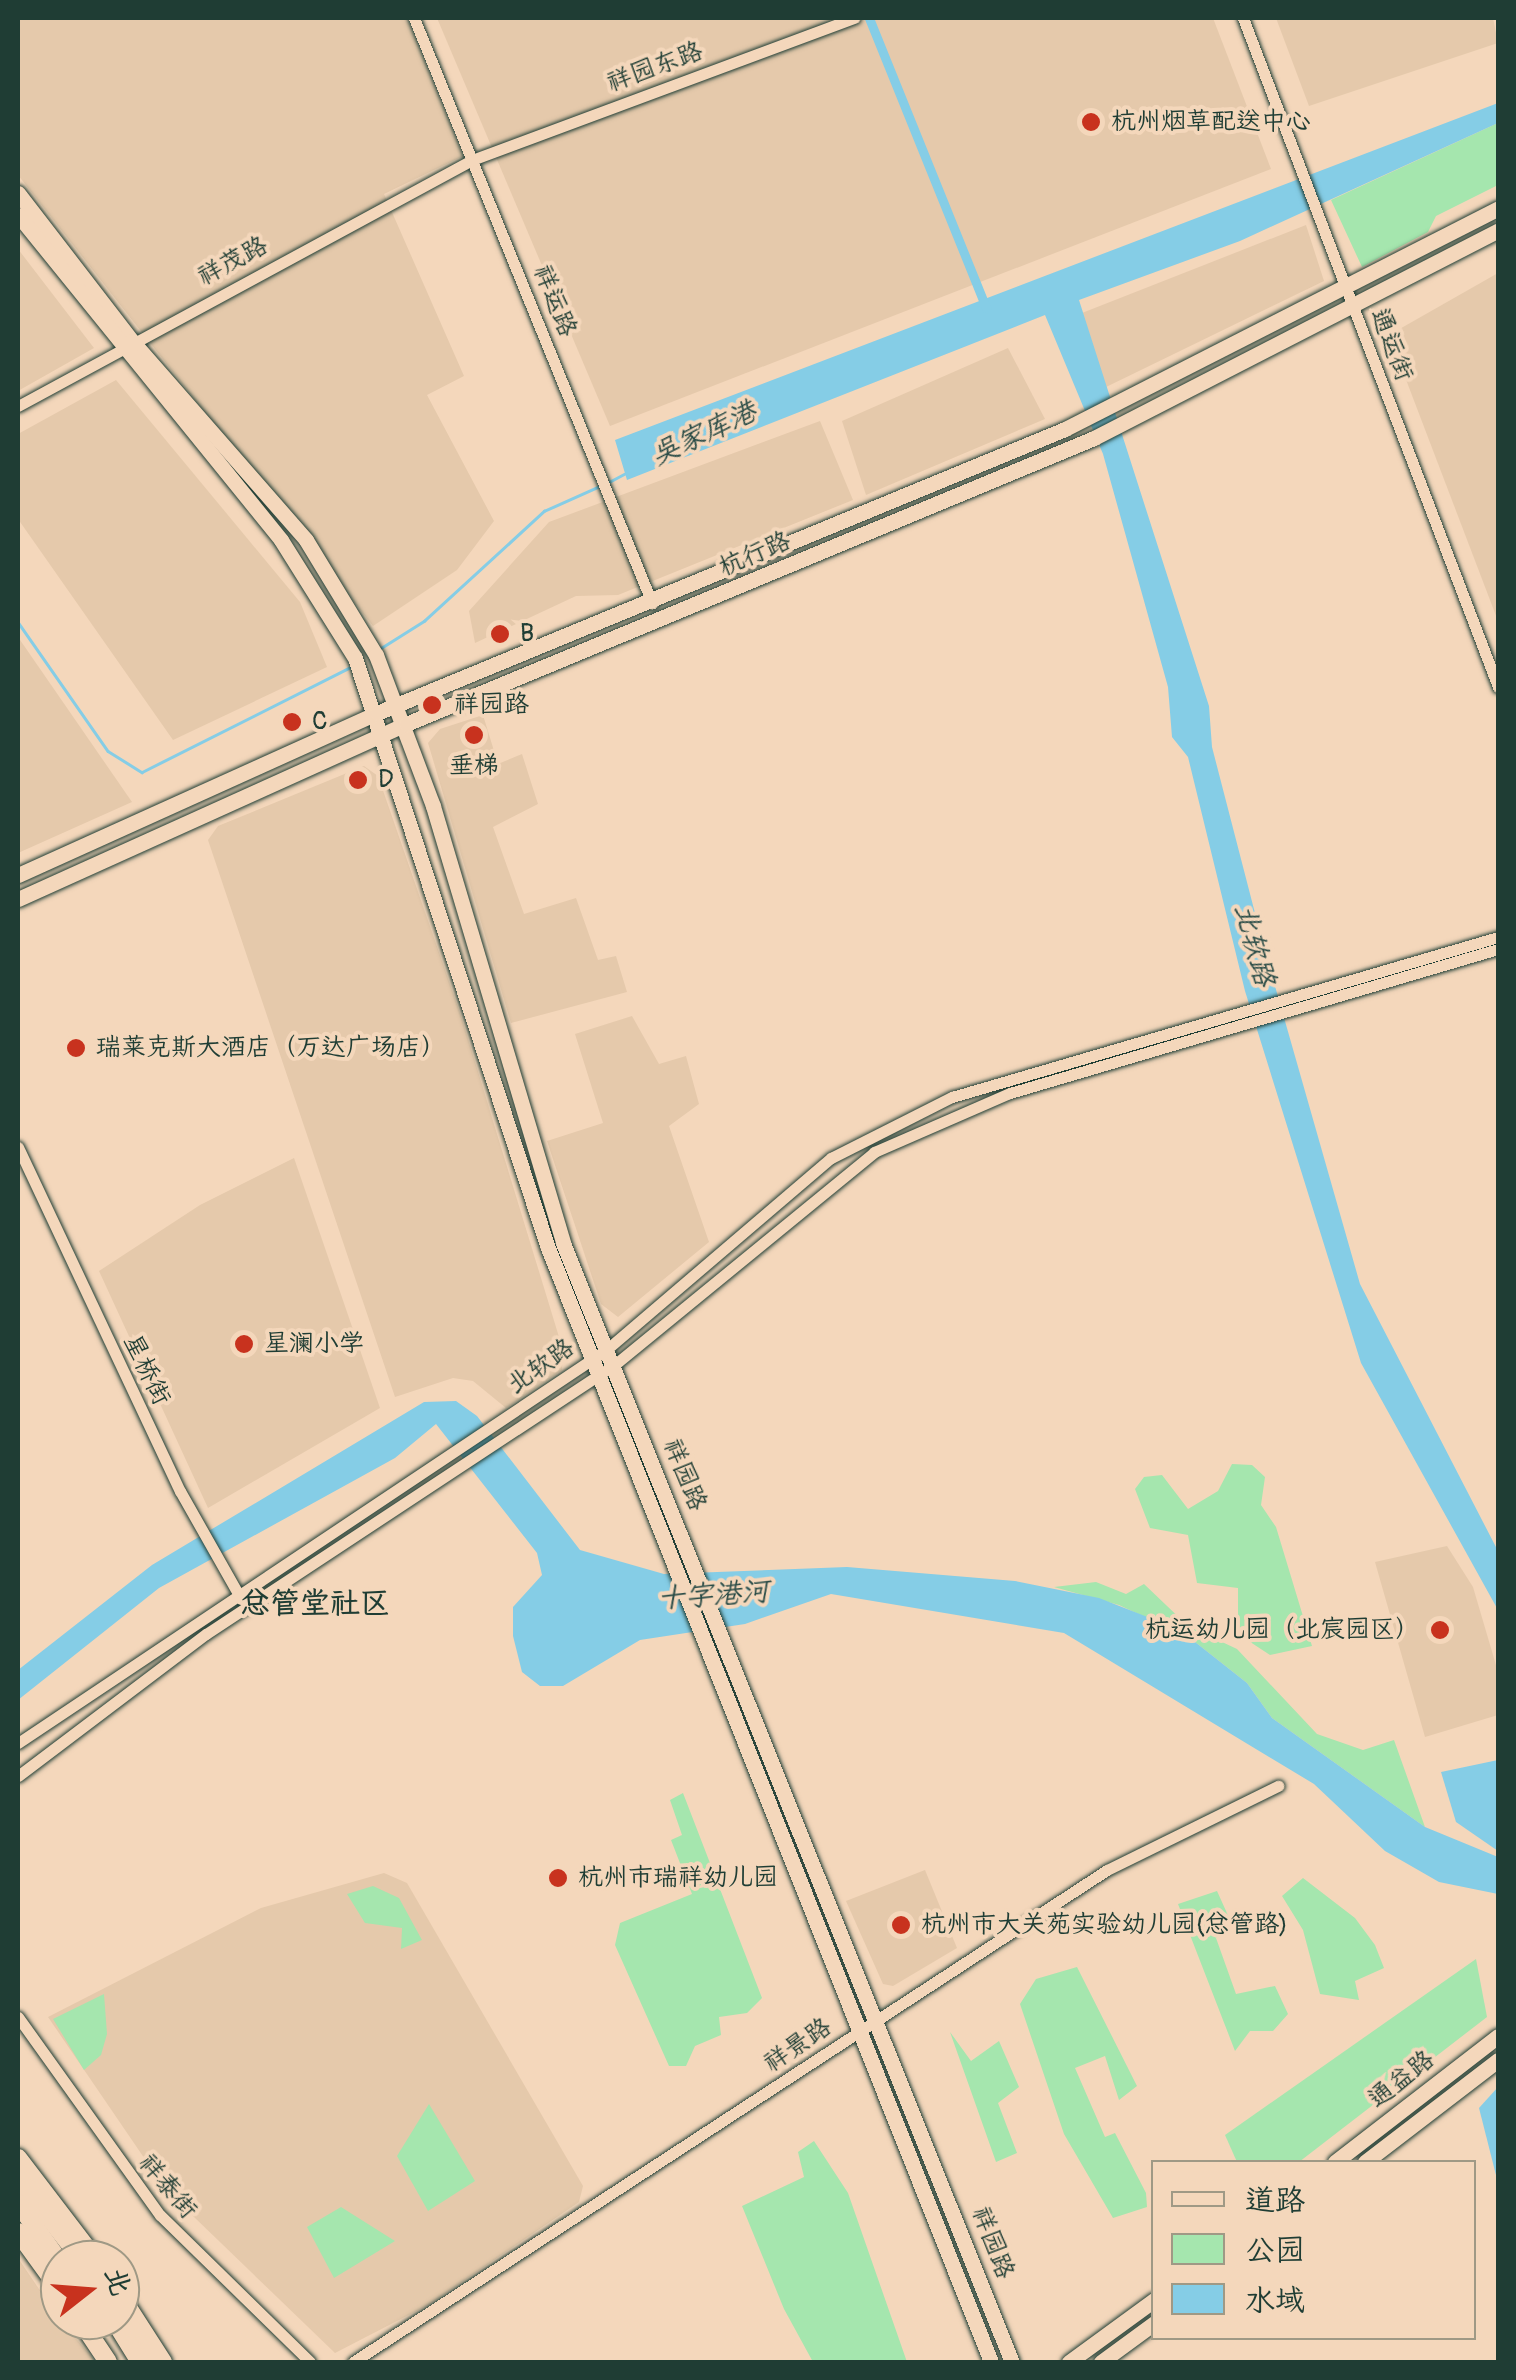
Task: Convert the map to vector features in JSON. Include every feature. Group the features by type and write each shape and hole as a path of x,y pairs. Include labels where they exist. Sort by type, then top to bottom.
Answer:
{"highway":[{"path":"18,2158 75,2240"},
{"path":"18,2178 72,2240"},
{"path":"18,2186 49,2240"},
{"path":"18,2204 45,2240"},
{"path":"18,2214 41,2240"},
{"path":"18,2232 40,2262"},
{"path":"140,2325 164,2362"},
{"path":"93,2340 108,2362"},
{"path":"119,2340 140,2362"},
{"path":"127,2340 140,2362"}],"main road":[{"name":"祥园路","path":"18,194 126,345 306,540 363,628 406,724 543,1185 1012,2362"},
{"name":"杭行路","path":"18,876 376,714 1086,419 1346,290 1498,208"},
{"name":"祥园路","path":"18,215 301,568 342,632 384,734 548,1248 991,2362"},
{"name":"杭行路","path":"18,898 406,724 1094,438 1353,310 1498,230"},
{"name":"通益路","path":"1339,2160 1498,2036"},
{"name":"通益路","path":"1368,2160 1498,2060"},
{"path":"18,2168 74,2240"},
{"path":"1069,2362 1151,2302"},
{"path":"1102,2362 1151,2325"},
{"path":"103,2340 117,2362"}],"street":[{"name":"祥运路","path":"414,18 652,602"},
{"name":"祥园东路","path":"472,160 852,18"},
{"name":"通运街","path":"1243,18 1498,687"},
{"name":"祥茂路","path":"18,406 472,160"},
{"name":"北软路","path":"1286,1008 1498,937"},
{"name":"北软路","path":"18,1776 246,1607 614,1366 874,1152 944,1115 1286,1008 1498,949"},
{"name":"北软路","path":"18,1743 606,1350 832,1158 952,1097 1246,1020"},
{"name":"星桥街","path":"18,1147 200,1526 246,1607"},
{"name":"祥景路","path":"353,2362 1107,1870 1278,1786"},
{"name":"祥泰街","path":"18,2017 160,2215 310,2362"}],"shaded area":[{"path":"18,18 407,18 463,156 384,194 464,376 427,395 494,521 457,570 373,626 18,175"},
{"path":"437,18 1213,18 1271,169 610,426"},
{"path":"1276,18 1493,18 1498,43 1309,106"},
{"path":"1306,225 1324,281 1104,388 1082,313"},
{"path":"18,249 94,348 18,391"},
{"path":"1498,273 1498,621 1389,335"},
{"path":"1008,348 1045,419 866,495 842,421"},
{"path":"116,380 300,602 327,667 173,740 18,519 18,434"},
{"path":"820,421 853,500 618,595 576,596 475,643 469,611 549,522"},
{"path":"18,637 132,802 18,853"},
{"path":"483,715 498,764 522,754 538,804 493,827 524,914 576,898 598,960 616,956 627,992 511,1023 428,743 440,729"},
{"path":"364,766 378,776 461,1016 563,1350 562,1370 506,1408 473,1381 453,1378 395,1397 208,840 218,826"},
{"path":"632,1016 659,1064 686,1056 699,1104 669,1126 709,1242 618,1317 601,1304 547,1141 603,1123 575,1034"},
{"name":"星澜小学","path":"294,1158 380,1408 208,1508 99,1271 200,1205"},
{"name":"杭运幼儿园（北宸园区）","path":"1447,1546 1473,1587 1498,1672 1498,1715 1425,1737 1375,1562"},
{"name":"杭州市大关苑实验幼儿园(总管路)","path":"925,1870 957,1948 893,1986 883,1984 846,1901"},
{"path":"384,1873 407,1883 583,2186 579,2202 428,2305 335,2353 166,2190 48,2017 261,1908"},
{"path":"18,2258 40,2290 40,2340 77,2340 96,2362 18,2362"}],"green space":[{"path":"1498,123 1498,185 1436,216 1428,232 1362,267 1331,200"},
{"path":"1232,1464 1252,1465 1265,1477 1261,1505 1276,1527 1312,1646 1270,1655 1238,1634 1238,1588 1197,1583 1188,1535 1150,1528 1135,1489 1144,1477 1162,1475 1188,1509 1218,1491"},
{"path":"1096,1582 1126,1594 1144,1584 1188,1626 1237,1649 1317,1734 1363,1750 1394,1740 1425,1827 1272,1718 1247,1683 1190,1638 1119,1605 1054,1587"},
{"path":"683,1793 762,1998 747,2013 719,2017 721,2035 695,2046 686,2066 669,2066 615,1945 620,1923 692,1894 671,1840 682,1835 670,1800"},
{"path":"1303,1878 1355,1918 1375,1945 1384,1968 1355,1981 1359,2000 1320,1994 1303,1930 1282,1896"},
{"path":"373,1886 399,1898 422,1940 401,1949 402,1928 365,1923 347,1894"},
{"path":"1217,1891 1231,1922 1216,1938 1236,1994 1275,1986 1288,2014 1273,2031 1250,2031 1235,2051 1178,1904"},
{"path":"1476,1959 1487,2017 1302,2160 1236,2160 1225,2135"},
{"path":"1077,1967 1137,2086 1119,2100 1105,2056 1075,2068 1105,2137 1115,2133 1146,2193 1147,2207 1113,2218 1064,2134 1020,2004 1036,1979"},
{"path":"104,1994 107,2034 101,2055 84,2070 53,2019"},
{"path":"950,2032 971,2061 999,2041 1019,2087 998,2103 1017,2153 996,2162"},
{"path":"429,2104 475,2181 428,2211 397,2156"},
{"path":"814,2141 848,2193 907,2362 813,2362 784,2309 742,2206 804,2177 798,2152"},
{"path":"341,2207 395,2241 334,2278 307,2227"}],"water":[{"path":"1498,103 1498,123 1240,241 1079,300 1209,706 1212,747 1263,944 1360,1284 1498,1551 1498,1610 1361,1363 1245,991 1188,757 1172,737 1168,687 1103,454 1045,315 627,480 615,440"},
{"name":"十字港河","path":"456,1401 477,1416 580,1550 664,1574 847,1567 1015,1581 1099,1598 1150,1618 1190,1638 1247,1683 1272,1718 1425,1827 1498,1857 1498,1894 1439,1882 1385,1851 1314,1784 1064,1633 831,1594 745,1624 640,1640 563,1686 540,1686 522,1672 513,1636 513,1607 542,1575 537,1553 436,1424 395,1458 159,1588 18,1700 18,1670 152,1565 424,1402"},
{"path":"1498,1760 1498,1851 1456,1822 1441,1772"},
{"path":"1498,2087 1498,2183 1479,2108"}],"waterway":[{"path":"869,18 986,308"},
{"name":"吴家库港","path":"609,482 624,474"},
{"name":"吴家库港","path":"381,648 424,621 544,511 602,485"},
{"name":"吴家库港","path":"18,622 108,751 142,772 353,666"}],"place":[{"name":"杭州烟草配送中心","path":"1091,122"},
{"name":"B","path":"500,634"},
{"name":"祥园路","path":"432,705"},
{"name":"C","path":"292,722"},
{"name":"垂梯","path":"474,735"},
{"name":"D","path":"358,780"},
{"name":"瑞莱克斯大酒店（万达广场店）","path":"76,1048"},
{"name":"星澜小学","path":"244,1344"},
{"name":"杭运幼儿园（北宸园区）","path":"1440,1630"},
{"name":"杭州市瑞祥幼儿园","path":"558,1878"},
{"name":"杭州市大关苑实验幼儿园(总管路)","path":"901,1925"}],"district":[{"name":"总管堂社区","path":"315,1604"}]}
